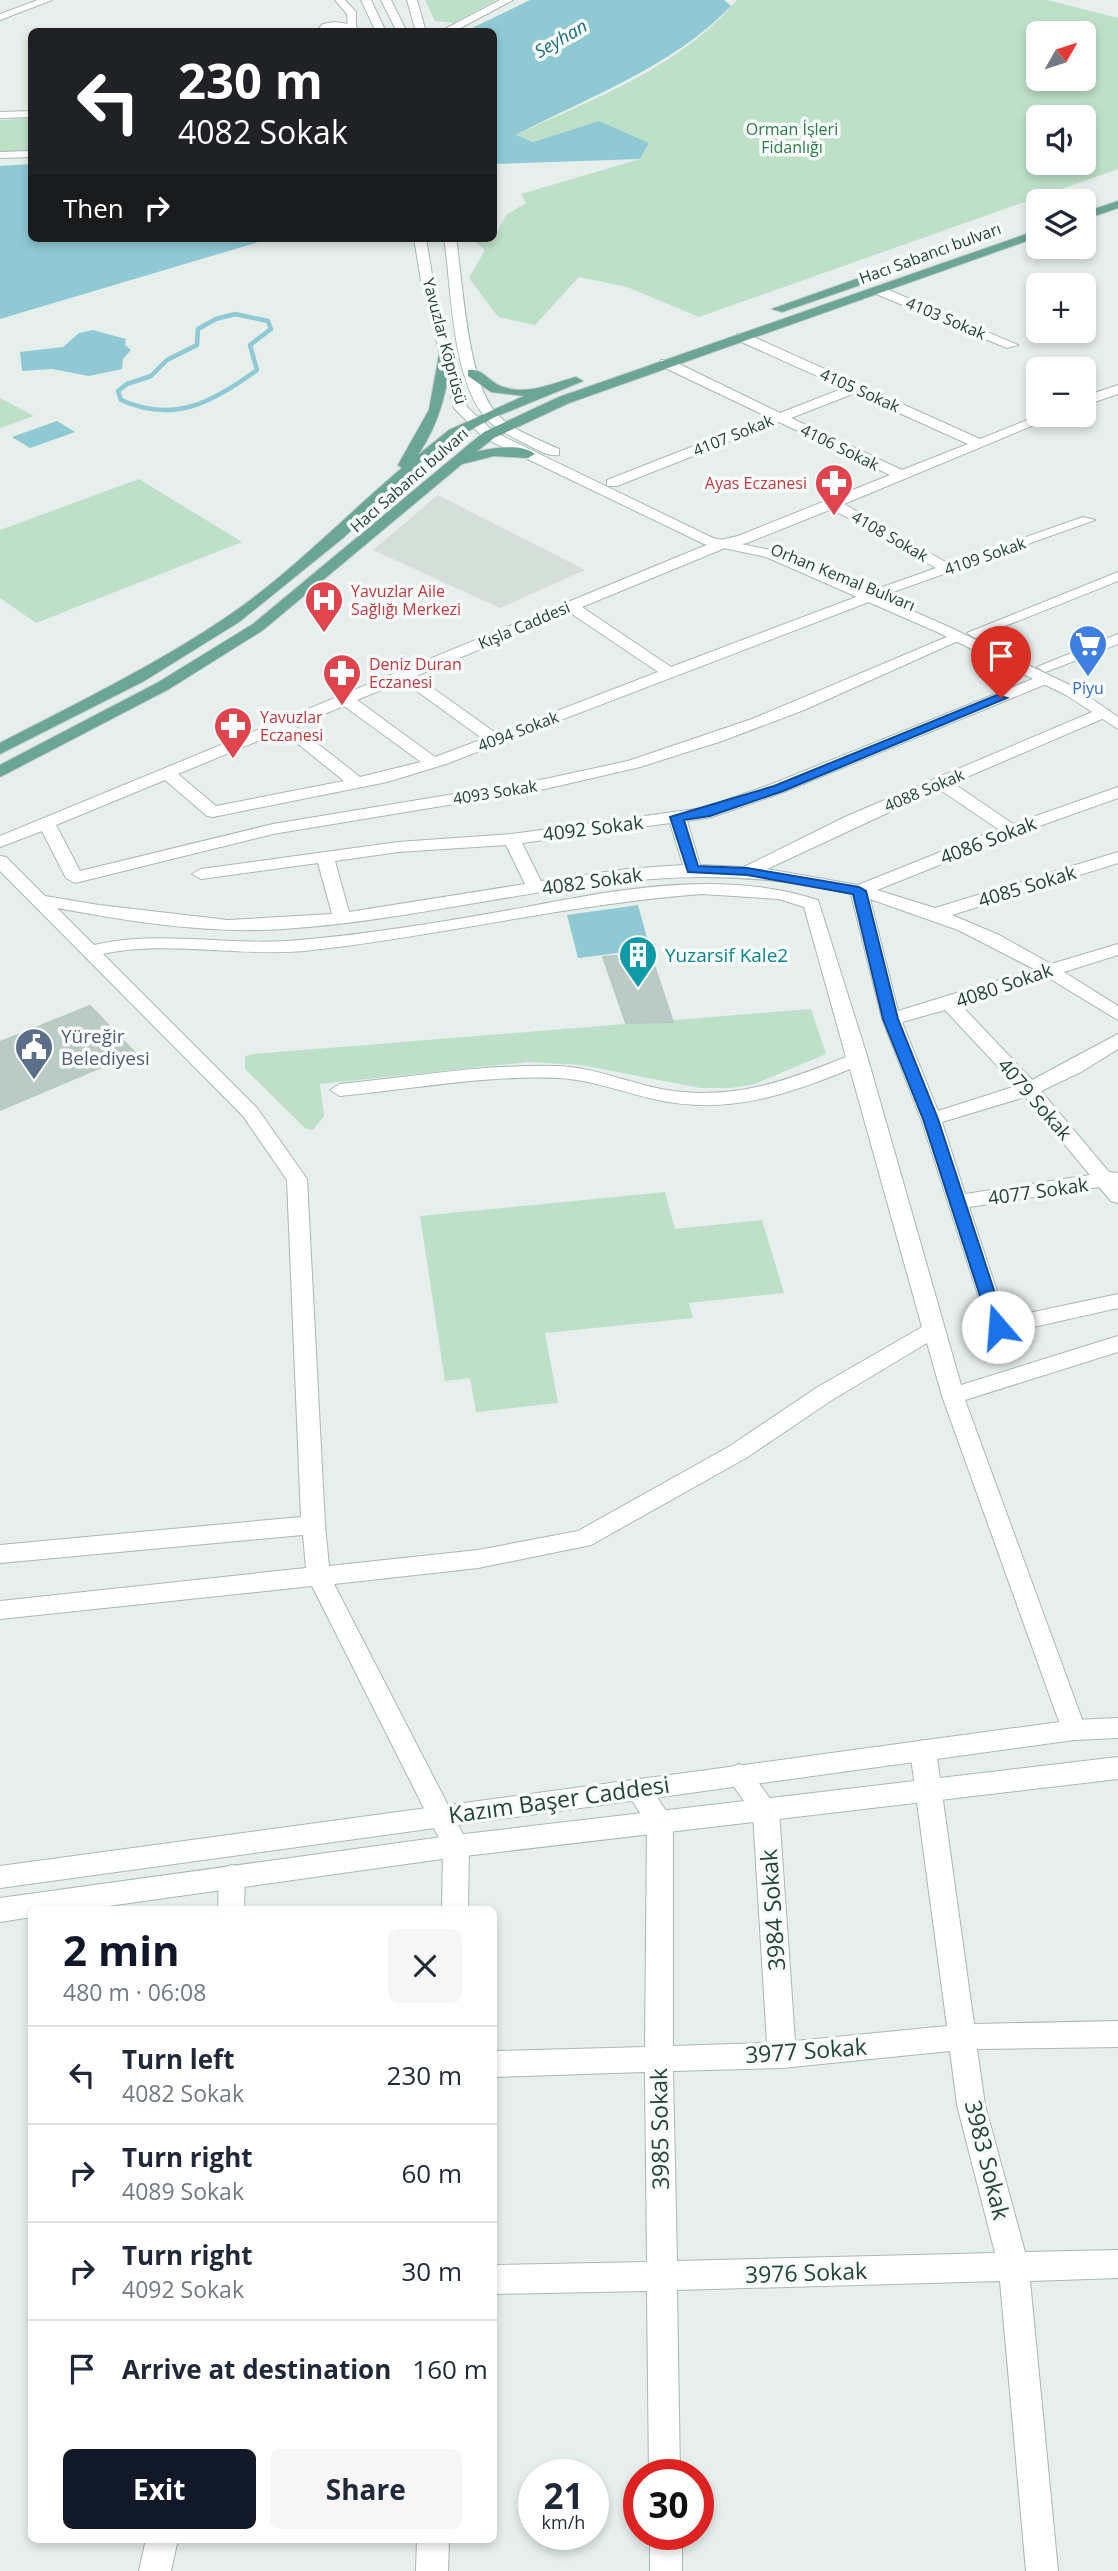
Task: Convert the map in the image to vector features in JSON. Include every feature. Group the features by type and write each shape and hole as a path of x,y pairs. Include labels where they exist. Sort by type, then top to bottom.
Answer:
{"main road":[{"path":"1096,200 1118,192"},
{"path":"1096,212 1118,204"},
{"name":"Hacı Sabancı bulvarı","path":"0,749 138,678 234,619 338,535 392,484 454,433 474,422 538,394 1026,224"},
{"name":"Hacı Sabancı bulvarı","path":"0,772 163,686 258,627 489,435 564,400 1026,237"},
{"path":"392,484 434,420 441,396 446,347"},
{"path":"473,373 496,389 538,394"},
{"path":"451,465 495,452 528,454"}],"street":[{"path":"0,17 47,0"},
{"path":"366,0 379,28"},
{"path":"386,0 400,28"},
{"path":"412,0 420,28"},
{"path":"452,28 508,0"},
{"path":"322,28 343,5 352,14 355,28"},
{"path":"0,116 28,114"},
{"path":"0,155 28,154"},
{"name":"Yavuzlar Köprüsü","path":"421,242 427,281 461,408 489,435"},
{"name":"Yavuzlar Köprüsü","path":"451,242 464,338 473,373 490,414"},
{"name":"4103 Sokak","path":"880,290 1012,345"},
{"name":"4105 Sokak","path":"742,337 978,443"},
{"name":"4106 Sokak","path":"666,363 900,475"},
{"name":"4107 Sokak","path":"612,483 855,388"},
{"path":"1096,397 1118,389"},
{"name":"Orhan Kemal Bulvarı","path":"490,414 612,483 718,535 779,547 875,595"},
{"name":"Kışla Caddesi","path":"0,842 721,544 742,540 1026,425"},
{"name":"Orhan Kemal Bulvarı","path":"489,435 709,541 770,554 967,635 1045,673 1072,692 1110,711 1118,724"},
{"name":"4108 Sokak","path":"833,503 948,569"},
{"name":"4109 Sokak","path":"875,595 1088,520"},
{"path":"967,635 1118,576"},
{"name":"4094 Sokak","path":"167,773 213,811 357,783 433,763 875,595"},
{"path":"570,606 668,672"},
{"name":"4093 Sokak","path":"47,823 75,878 227,837 392,807 520,789 634,764 705,740 967,635"},
{"name":"4092 Sokak","path":"201,874 326,859 398,847 512,839 706,813 778,788 1118,639"},
{"path":"405,675 495,740"},
{"path":"345,699 433,763"},
{"name":"4088 Sokak","path":"747,872 853,820 1110,711"},
{"path":"284,725 357,783"},
{"path":"940,782 1012,830"},
{"name":"4086 Sokak","path":"859,891 1012,830 1118,792"},
{"path":"677,817 693,869"},
{"path":"512,839 535,888"},
{"name":"4085 Sokak","path":"936,914 1118,857"},
{"path":"326,859 341,916"},
{"path":"0,861 250,1112 297,1179 313,1525 319,1577 443,1815 456,1846 456,1906"},
{"name":"4082 Sokak","path":"39,900 202,925 279,923 693,869 747,872 859,891 936,914 995,939 1118,1014"},
{"path":"88,952 125,944 272,948 390,934 642,894 773,891 812,904 953,1396 1074,1730"},
{"path":"859,891 891,1019 931,1119 998,1327 1118,1301"},
{"name":"4080 Sokak","path":"891,1019 1118,949"},
{"name":"4079 Sokak","path":"950,1003 1113,1184"},
{"path":"931,1119 1029,1089 1088,1062 1118,1040"},
{"path":"340,1090 506,1074 560,1072 589,1076 680,1098 733,1100 785,1090 858,1059"},
{"name":"4077 Sokak","path":"957,1202 1113,1184"},
{"path":"0,1609 478,1559 583,1539 738,1451 824,1394 935,1329"},
{"path":"953,1396 1118,1343"},
{"path":"0,1554 313,1525"},
{"name":"Kazım Başer Caddesi","path":"1,1873 1074,1730 1118,1728"},
{"name":"3983 Sokak","path":"923,1750 971,2105 1014,2267 1042,2571"},
{"name":"Kazım Başer Caddesi","path":"28,1906 456,1846 1118,1768"},
{"path":"739,1775 766,1811"},
{"path":"638,1789 660,1822"},
{"name":"3984 Sokak","path":"766,1811 782,2055"},
{"name":"3985 Sokak","path":"660,1822 659,2058 665,2459"},
{"path":"231,1906 232,1877"},
{"name":"Kazım Başer Caddesi","path":"0,1910 28,1906"},
{"name":"3977 Sokak","path":"497,2064 782,2055 962,2037 1118,2034"},
{"name":"3976 Sokak","path":"497,2280 1118,2264"},
{"path":"155,2571 161,2543"},
{"path":"432,2571 433,2543"},
{"path":"666,2550 666,2571"}],"shaded area":[{"path":"438,495 585,570 500,608 373,550"}],"green space":[{"path":"425,0 496,0 454,23 435,21"},
{"name":"Orman İşleri Fidanlığı","path":"737,0 1047,0 1118,18 1118,169 1061,189 1026,189 1026,201 699,317 627,287 579,277 535,325 498,317 469,278 485,250 476,242 497,242 497,232 506,215 526,203 521,194 640,159 649,144 599,121 533,142 516,135 605,94 663,63 714,24"},
{"path":"28,118 28,152 0,152 0,120"},
{"path":"0,398 34,416 0,428"},
{"path":"139,479 242,542 36,623 0,598 0,530"},
{"path":"811,1009 826,1054 752,1085 730,1088 700,1088 581,1065 529,1062 320,1084 324,1116 313,1130 306,1129 245,1069 245,1056 254,1054"},
{"path":"665,1192 675,1229 762,1220 784,1293 689,1303 693,1318 545,1333 558,1403 476,1412 470,1378 445,1381 420,1216"}],"water":[{"name":"Seyhan","path":"530,0 724,0 731,6 708,27 657,63 516,135 533,142 599,121 649,143 640,159 497,164 497,28 472,28"},
{"path":"28,164 28,242 259,242 0,319 0,166"},
{"path":"93,330 126,339 125,345 131,350 123,359 122,369 89,376 52,369 22,371 20,352 63,347 79,333"},
{"path":"57,421 75,432 30,448 12,437"},
{"path":"638,905 650,949 578,958 567,915"}],"building":[{"name":"Yuzarsif Kale2","path":"650,953 673,1022 626,1023 603,957"},
{"name":"Yüreğir Belediyesi","path":"90,1006 135,1053 0,1110 0,1042"}],"waterway":[{"path":"235,314 268,321 271,329 250,345 257,370 225,392 192,406 158,410 121,400 118,391 127,384 151,376 167,360 197,345 198,329 216,319 235,314"}],"place":[{"name":"Ayas Eczanesi","path":"834,517"},
{"name":"Yavuzlar Aile Sağlığı Merkezi","path":"324,634"},
{"name":"Piyu","path":"1088,678"},
{"name":"Deniz Duran Eczanesi","path":"342,707"},
{"name":"Yavuzlar Eczanesi","path":"233,760"},
{"name":"Yuzarsif Kale2","path":"638,989"},
{"name":"Yüreğir Belediyesi","path":"34,1081"}],"route":[{"path":"998,1327 931,1119 891,1019 859,891 747,872 693,869 677,817 706,813 778,788 1001,698"}]}
